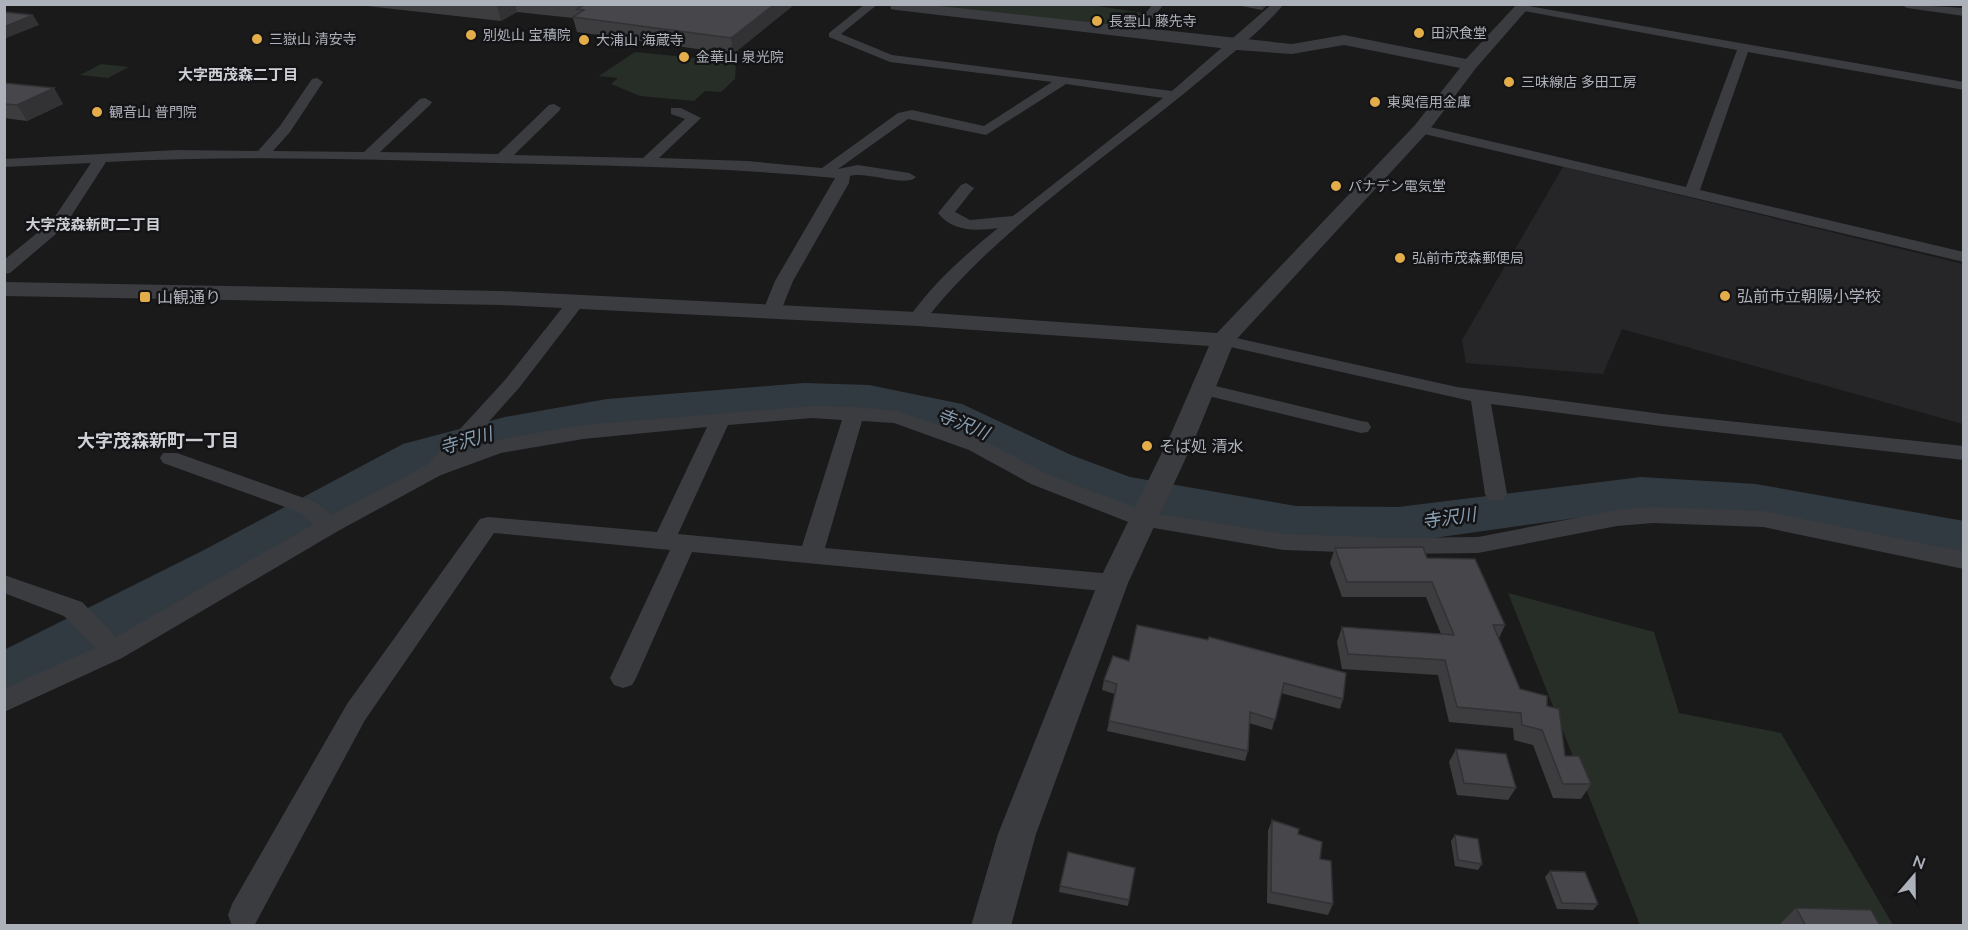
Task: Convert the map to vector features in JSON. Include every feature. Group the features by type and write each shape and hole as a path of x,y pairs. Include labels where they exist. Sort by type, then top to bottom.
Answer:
{"street":[{"path":"873,4 833,34 890,58 1172,95"},
{"path":"1136,32 1159,4"},
{"path":"917,319 938,290 1017,220 1237,45 1280,4"},
{"path":"1907,4 1964,12"},
{"path":"890,5 1237,45 1292,49 1344,40 1470,65"},
{"path":"991,926 1017,834 1113,583 1151,505 1223,340 1421,129 1470,65 1523,6 1964,86"},
{"path":"1691,193 1744,47"},
{"path":"825,172 903,116 912,114 986,131 1064,80"},
{"path":"262,155 285,129 317,82"},
{"path":"368,156 425,102"},
{"path":"502,158 554,108"},
{"path":"648,161 694,118 676,111"},
{"path":"1421,129 1964,257"},
{"path":"4,163 178,154 502,158 747,165 843,174 858,169 909,177"},
{"path":"4,269 58,224 101,159"},
{"path":"771,313 784,281 842,183 843,174"},
{"path":"966,188 946,213 951,219 965,225 1017,220"},
{"path":"4,289 489,298 917,319 1223,340 1480,396 1964,453"},
{"path":"434,470 512,384 576,303"},
{"path":"1203,389 1361,427"},
{"path":"1480,396 1496,494"},
{"path":"4,701 104,641 434,470 497,447 583,432 812,412 854,412 897,417 976,445 1039,479 1151,505 1284,542 1398,546 1478,544 1617,518 1653,515 1762,519 1964,561"},
{"path":"811,555 854,412"},
{"path":"623,678 721,419"},
{"path":"170,458 307,507 330,525"},
{"path":"243,915 356,712 489,525 1113,583"},
{"path":"4,584 73,609 104,641"}],"shaded area":[{"name":"長雲山 藤先寺","path":"1084,4 1144,13 1129,29 910,5"},
{"path":"635,52 736,62 735,79 721,92 705,91 694,101 640,96 611,84 618,78 599,76"},
{"path":"101,64 129,67 108,78 80,75"},
{"name":"弘前市立朝陽小学校","path":"1563,167 1963,264 1963,424 1622,329 1603,374 1466,363 1462,340"},
{"path":"1508,593 1654,632 1679,713 1781,733 1893,925 1640,925"}],"building":[{"path":"583,4 775,4 731,38 573,17 584,10 577,9"},
{"path":"4,12 33,15 4,27"},
{"path":"4,83 54,88 17,105 4,104"},
{"path":"1423,547 1427,558 1475,559 1505,625 1493,625 1520,689 1547,696 1547,706 1559,709 1565,756 1579,756 1591,784 1563,784 1542,730 1522,725 1521,713 1457,707 1445,660 1348,654 1342,627 1454,635 1432,582 1347,582 1335,548"},
{"path":"1137,625 1208,640 1209,637 1346,673 1343,699 1284,683 1275,720 1250,712 1248,751 1109,721 1117,684 1104,680 1113,656 1129,661"},
{"path":"1456,749 1506,754 1516,788 1464,783"},
{"path":"1272,820 1299,829 1298,834 1322,842 1320,859 1331,861 1333,904 1271,892"},
{"path":"1455,835 1478,839 1482,864 1458,860"},
{"path":"1068,852 1135,868 1129,900 1060,886"},
{"path":"1550,871 1585,872 1598,904 1562,903"},
{"path":"1796,908 1871,910 1880,926 1806,926"}],"waterway":[{"name":"寺沢川","path":"4,677 222,563 378,475 419,455 505,431 607,413 804,396 869,398 946,414 1055,466 1122,492 1296,523 1398,525 1641,493 1756,501 1964,539"}],"place":[{"name":"長雲山 藤先寺","path":"1097,21"},
{"name":"田沢食堂","path":"1419,33"},
{"name":"別処山 宝積院","path":"471,35"},
{"name":"三嶽山 清安寺","path":"257,39"},
{"name":"大浦山 海蔵寺","path":"584,40"},
{"name":"金華山 泉光院","path":"684,57"},
{"name":"三味線店 多田工房","path":"1509,82"},
{"name":"東奥信用金庫","path":"1375,102"},
{"name":"観音山 普門院","path":"97,112"},
{"name":"パナデン電気堂","path":"1336,186"},
{"name":"弘前市茂森郵便局","path":"1400,258"},
{"name":"弘前市立朝陽小学校","path":"1725,296"},
{"name":"山観通り","path":"145,297"},
{"name":"そば処 清水","path":"1147,446"}],"district":[{"name":"大字西茂森二丁目","path":"238,75"},
{"name":"大字茂森新町二丁目","path":"93,225"},
{"name":"大字茂森新町一丁目","path":"158,441"}]}
